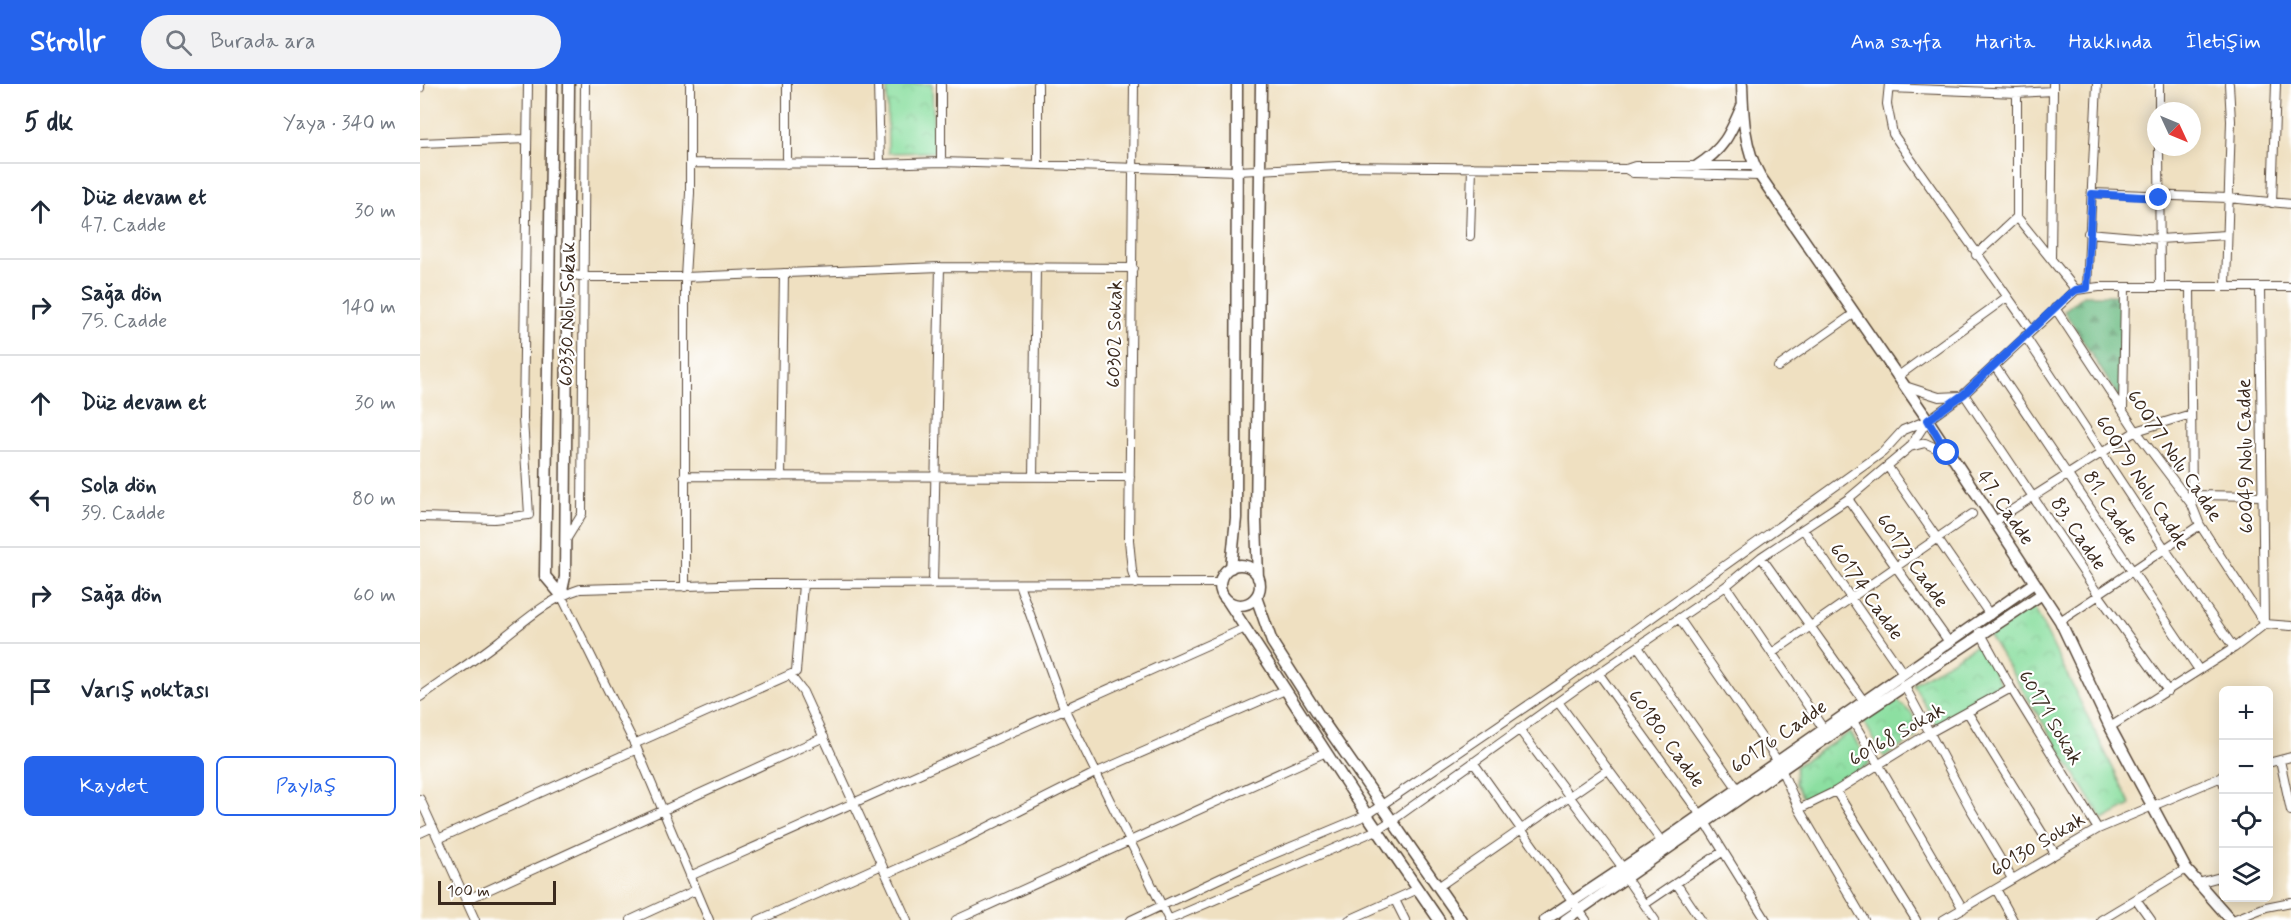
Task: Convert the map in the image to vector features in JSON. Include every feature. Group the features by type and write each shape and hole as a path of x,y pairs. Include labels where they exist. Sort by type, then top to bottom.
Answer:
{"street":[{"path":"420,517 494,519 529,515 523,419 528,84"},
{"path":"552,84 545,576 561,595 635,747 709,920"},
{"path":"561,595 565,577 569,84"},
{"name":"60330 Nolu Sokak","path":"565,540 582,514 585,84"},
{"path":"685,586 685,277 690,163 690,84"},
{"path":"787,84 787,164"},
{"path":"878,84 880,164"},
{"path":"941,84 942,162"},
{"path":"1038,84 1038,164"},
{"name":"60302 Sokak","path":"1134,84 1135,168 1129,540 1132,571 1136,584"},
{"path":"1231,568 1236,518 1237,84"},
{"path":"1261,84 1258,578 1260,584 1256,597 1272,642 1320,717 1461,920"},
{"name":"47. Cadde","path":"1742,84 1744,131 1757,171 1856,313 2060,621 2110,727 2186,869 2232,920"},
{"path":"2087,288 2097,84"},
{"path":"2159,84 2159,102"},
{"path":"2226,285 2229,84"},
{"path":"2271,204 2276,84"},
{"path":"1889,86 2017,93 2053,88 2051,259"},
{"name":"60079 Nolu Cadde","path":"1889,86 1887,104 1893,134 2007,297 2102,453 2234,648"},
{"path":"2017,93 2017,217 2076,290"},
{"path":"1697,166 1716,154 1729,136 1743,103"},
{"path":"420,143 527,139"},
{"path":"2159,156 2160,287"},
{"path":"690,163 942,162 1237,171 1339,166 1626,170 1633,173 1757,171"},
{"path":"1626,170 1635,166 1697,166 1757,171"},
{"path":"1470,236 1472,167"},
{"path":"2092,194 2159,198 2228,198 2271,204 2291,204"},
{"path":"1976,255 2017,217"},
{"path":"2088,232 2159,239 2227,235"},
{"path":"567,274 585,277 685,277 940,267 1133,268"},
{"path":"933,584 940,267"},
{"path":"1033,477 1036,267"},
{"path":"781,477 784,273"},
{"path":"1131,920 1255,862 1367,815 1628,634 1883,452 1903,430 1928,420 1963,395 2076,290 2226,285 2260,288 2291,287"},
{"path":"2123,411 2125,287"},
{"path":"2190,287 2192,505"},
{"name":"60049 Nolu Cadde","path":"2260,288 2265,624"},
{"path":"1963,395 1939,397 1901,381 2007,297"},
{"name":"60077 Nolu Cadde","path":"2055,308 2136,431 2192,505 2200,525 2265,624"},
{"path":"1778,367 1856,313"},
{"name":"81. Cadde","path":"1994,365 2199,670"},
{"name":"83. Cadde","path":"1963,395 2098,595 2168,691"},
{"path":"1993,522 2136,431 2191,414"},
{"path":"1019,584 1064,708 1169,920 1377,830 1393,820 1519,729 1726,586 1761,558 1848,499 1910,447 1928,420"},
{"path":"1910,447 1925,443 1947,453"},
{"path":"1887,467 1990,615"},
{"path":"684,477 1130,477"},
{"path":"2192,495 2263,496"},
{"name":"60173 Cadde","path":"1848,499 1949,642"},
{"path":"1772,653 1972,514"},
{"path":"2060,621 2200,525"},
{"name":"60174 Cadde","path":"1803,529 1903,673"},
{"path":"1761,558 1863,700"},
{"path":"1258,578 1249,568 1236,566 1222,577 1220,583 1244,629 1439,920"},
{"path":"420,697 561,595 580,589 803,584 1220,583"},
{"name":"60176 Cadde","path":"1545,920 1571,902 1624,873 1662,842 1702,819 1737,788 1780,764 1823,728 1850,716 1863,700 1949,642 1978,629 1990,615 2034,583"},
{"path":"438,838 796,672 803,584"},
{"path":"1726,586 1823,728"},
{"path":"1566,920 1624,873 1850,716 1904,686 1978,629 2042,594"},
{"path":"1227,600 1245,604 1256,597"},
{"path":"1679,618 1780,764 1799,809 1864,920"},
{"path":"2110,727 2234,648 2265,624 2291,626"},
{"path":"690,876 1244,629"},
{"name":"60171 Sokak","path":"1978,629 2011,688 2098,829"},
{"path":"1638,647 1737,788"},
{"name":"60180. Cadde","path":"1599,674 1702,819 1766,920"},
{"path":"790,675 803,692 907,920"},
{"path":"1904,686 2011,877"},
{"name":"60168 Sokak","path":"1799,809 1836,791 1929,733 2011,688"},
{"path":"886,874 960,841 1095,773 1285,690"},
{"path":"1558,702 1662,842"},
{"path":"1968,713 2054,852"},
{"path":"1850,716 1963,909"},
{"path":"1519,729 1624,873 1655,920"},
{"path":"466,900 824,737"},
{"path":"956,920 1326,752"},
{"path":"2273,762 2291,757"},
{"path":"2280,760 2291,811"},
{"path":"1473,762 1586,920"},
{"path":"1438,887 1607,770"},
{"name":"60130 Sokak","path":"1943,920 1996,890 2011,877 2098,829 2219,778"},
{"path":"1836,791 1916,920"},
{"path":"420,799 475,920"},
{"path":"420,833 433,827"},
{"path":"1645,904 1722,852"},
{"path":"759,920 882,865"},
{"path":"2101,920 2186,869"},
{"path":"2198,883 2219,877"},
{"path":"1676,883 1701,920"},
{"path":"1349,920 1418,889"},
{"path":"632,920 696,890"},
{"path":"1996,890 2013,920"},
{"path":"2136,899 2151,920"},
{"path":"1395,900 1405,920"},
{"path":"2232,920 2266,907 2291,902"}],"green space":[{"path":"887,84 932,84 934,152 888,153"},
{"path":"2083,295 2121,295 2121,401 2064,311"},
{"path":"2033,605 2131,805 2103,820 1988,634"},
{"path":"1978,644 2003,688 1937,726 1913,684"},
{"path":"1894,697 1913,715 1916,737 1884,757 1863,720"},
{"path":"1850,732 1870,764 1805,801 1795,784 1796,766"}],"route":[{"path":"1947,453 1928,420 1964,394 2065,298 2076,290 2087,288 2088,232 2092,194 2159,198"}]}
